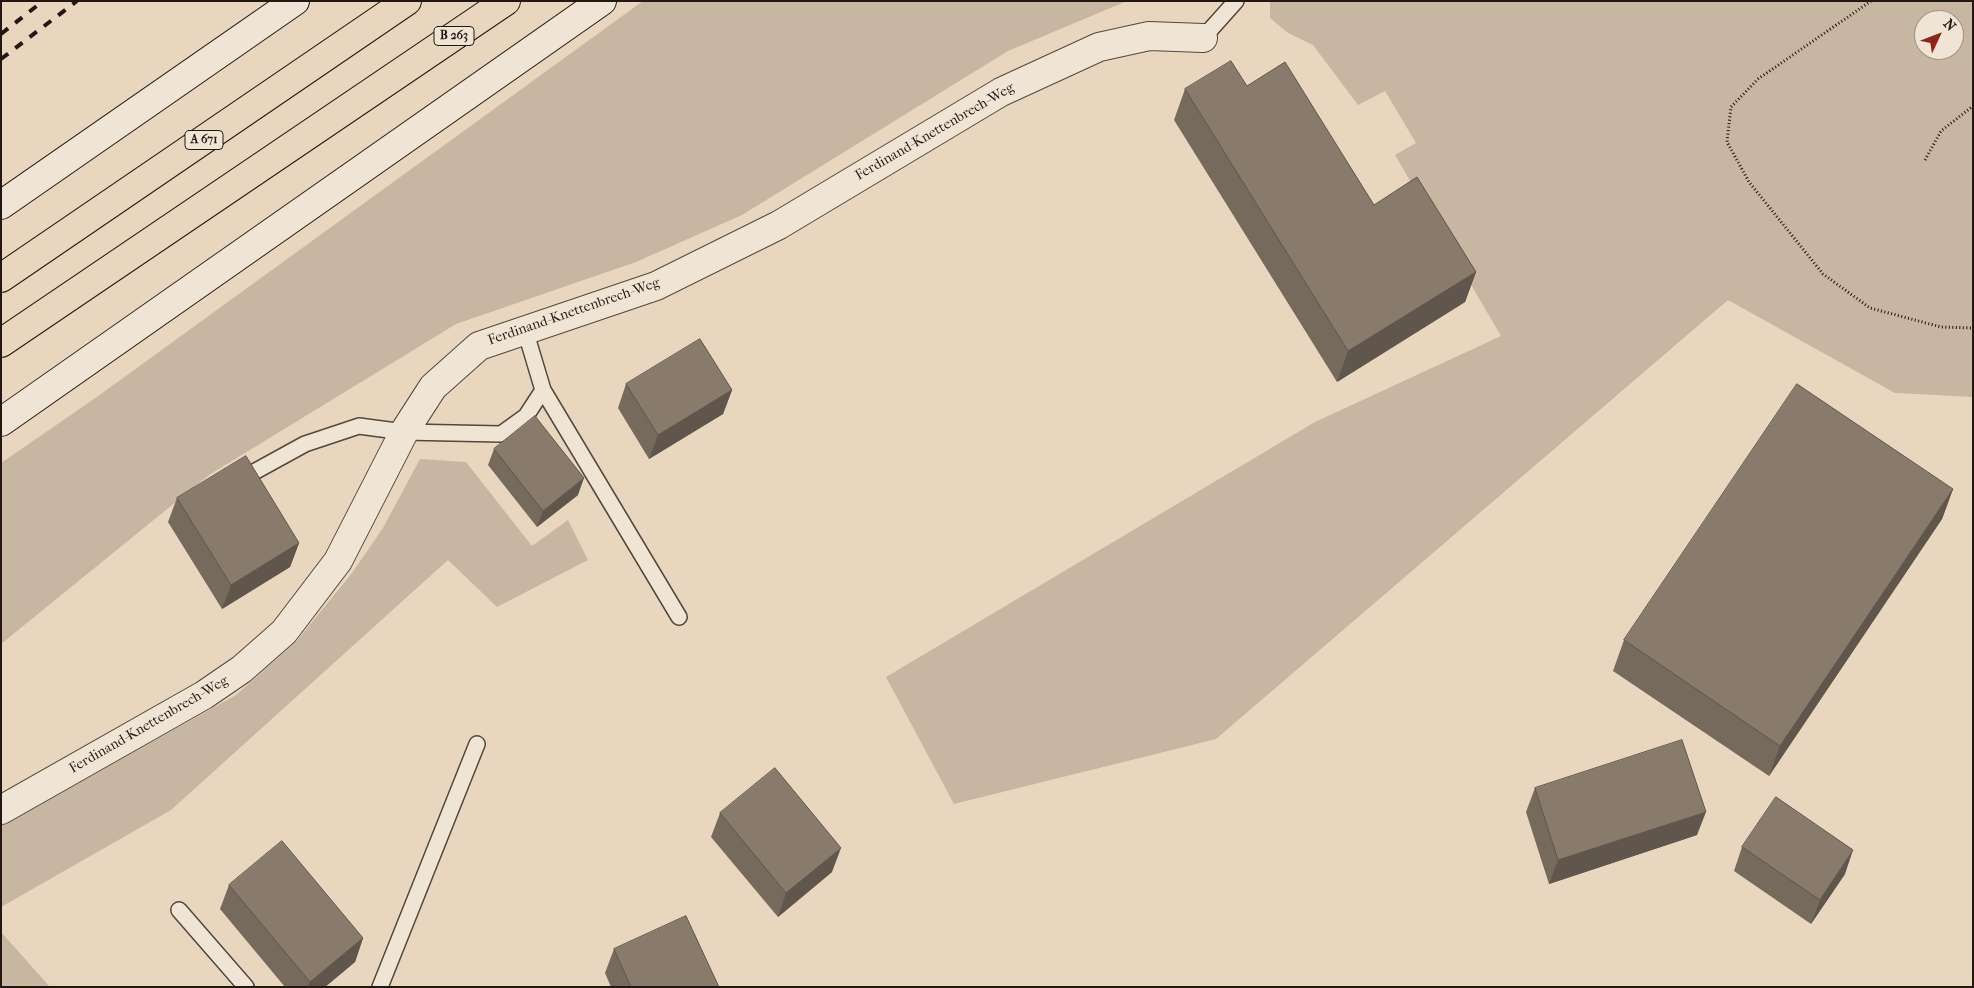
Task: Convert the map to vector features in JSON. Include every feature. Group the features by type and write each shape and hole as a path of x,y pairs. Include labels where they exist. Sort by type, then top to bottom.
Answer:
{"highway":[{"name":"A 671","path":"1,278 407,1"},
{"name":"B 263","path":"1,343 506,1"}],"street":[{"path":"1,205 295,1"},
{"path":"1,422 602,1"},
{"name":"Ferdinand-Knettenbrech-Weg","path":"1,810 204,695 242,668 284,632 338,561 404,432 433,387 479,346 656,286 779,225 1001,92 1099,47 1149,36 1203,38"}],"lane":[{"path":"1203,38 1236,1"},
{"path":"525,330 542,390 679,617"},
{"path":"254,472 305,444 359,426 404,432 500,434 526,416 542,390"},
{"path":"380,987 477,744"},
{"path":"179,910 246,987"}],"path":[{"path":"1871,1 1758,79 1730,107 1726,142 1749,182 1823,274 1870,308 1941,327 1973,328"},
{"path":"1925,160 1941,131 1973,106"}],"shaded area":[{"path":"643,1 1127,1 1008,51 742,215 636,262 456,324 209,475 1,644 1,463 94,399"},
{"path":"1270,1 1973,1 1973,397 1895,393 1728,300 1216,739 954,804 886,677 1315,422 1501,336 1395,155 1416,143 1385,91 1358,105 1313,45 1288,33 1270,18"},
{"path":"420,459 466,462 532,546 568,520 588,560 497,607 448,560 171,810 1,907 1,826 236,695 295,643 352,573 383,528"},
{"path":"1,932 50,987 1,987"}],"building":[{"path":"1231,61 1247,86 1285,62 1374,205 1417,177 1476,272 1348,351 1185,89"},
{"path":"700,339 732,390 658,435 626,384"},
{"path":"1797,384 1953,489 1780,746 1624,640"},
{"path":"535,416 584,478 543,511 494,449"},
{"path":"246,456 299,543 231,585 177,498"},
{"path":"1682,740 1706,812 1558,860 1535,788"},
{"path":"775,768 841,848 786,893 720,813"},
{"path":"1776,797 1853,850 1820,900 1742,847"},
{"path":"282,841 363,938 310,982 229,885"},
{"path":"686,916 719,987 631,987 614,949"}],"railway":[{"path":"1,34 43,1"},
{"path":"1,59 77,1"}]}
